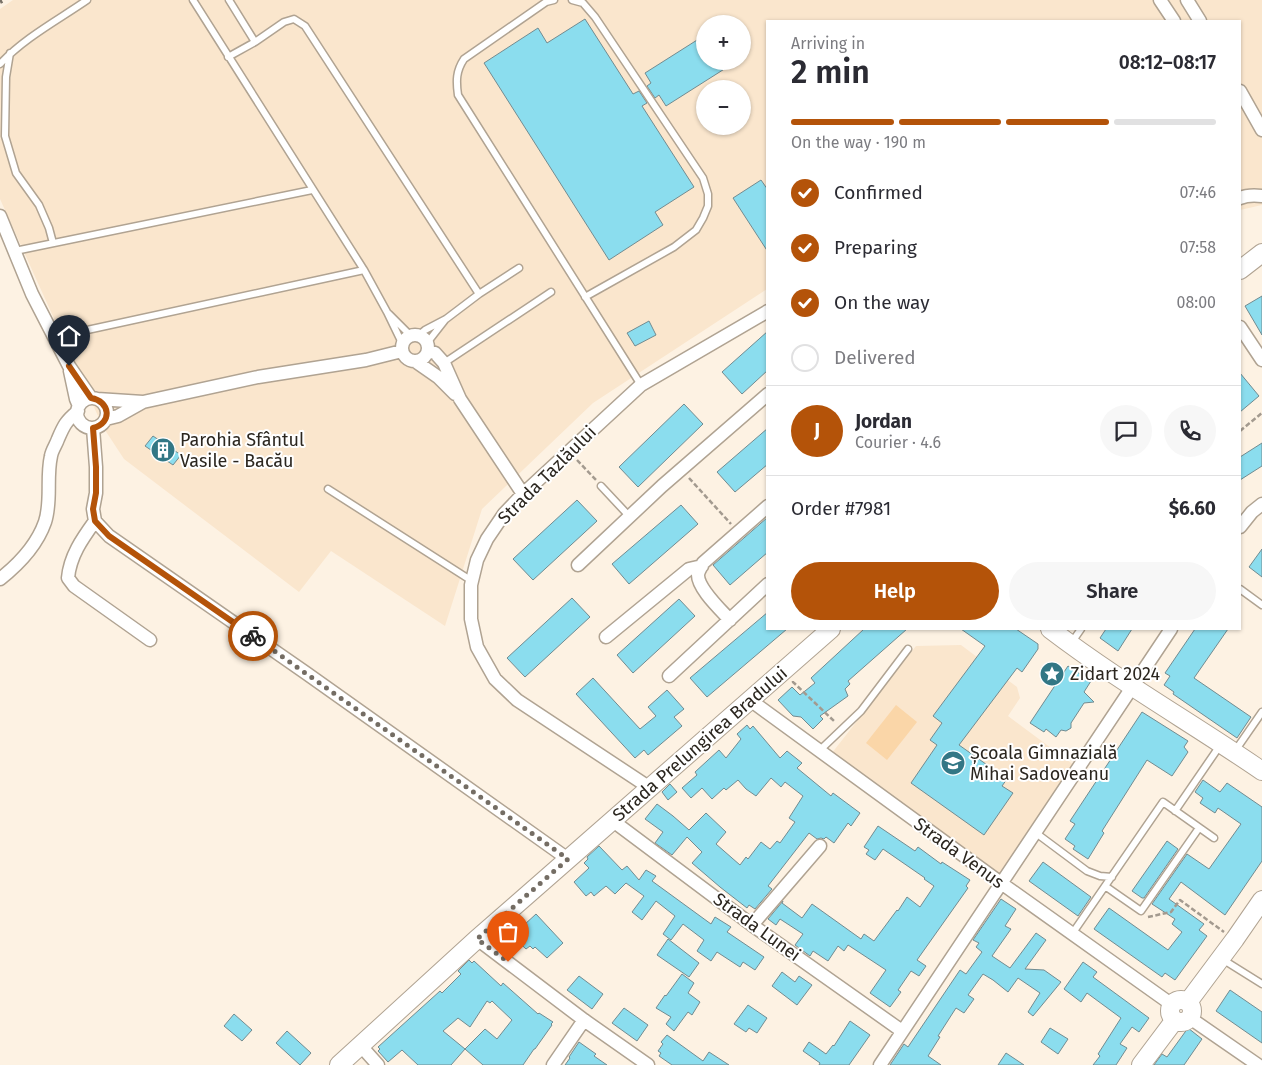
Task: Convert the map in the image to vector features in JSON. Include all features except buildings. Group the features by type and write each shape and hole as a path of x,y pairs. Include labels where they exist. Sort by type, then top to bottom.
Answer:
{"street":[{"path":"1160,0 1173,20"},
{"path":"1187,0 1199,20"},
{"path":"1241,93 1262,130"},
{"path":"1241,198 1262,196"},
{"path":"0,216 32,294 69,366 94,399 102,402 106,407 106,419 103,424 93,428 84,426 79,413 69,366"},
{"path":"1241,269 1262,253"},
{"name":"Strada Tazlăului","path":"650,788 517,700 495,679 476,646 471,619 471,585 478,560 487,539 504,514 523,494 641,385 766,312"},
{"path":"1241,328 1262,360"},
{"path":"415,343 404,356 409,360 415,361 438,377 460,399"},
{"path":"0,579 20,562 40,533 46,520 48,509 50,458 65,424 70,418 79,413 82,402 94,399 142,402 258,377 366,360 415,343 435,353 444,363 460,399 523,494"},
{"path":"578,565 681,470 766,396"},
{"path":"106,419 118,416 142,402"},
{"path":"93,428 96,467 96,493 93,509 95,521 109,536 568,859"},
{"path":"1241,526 1252,512 1262,504"},
{"path":"730,620 704,590 699,582 698,573 703,562 766,508"},
{"path":"95,521 79,543 69,567 68,578 74,586 150,640"},
{"path":"606,637 689,569 702,566"},
{"path":"669,676 766,586"},
{"name":"Strada Prelungirea Bradului","path":"338,1065 477,939 830,630"},
{"path":"1051,630 1132,686 1262,771"},
{"path":"880,1065 1170,630"},
{"name":"Strada Venus","path":"750,700 1001,883 1258,1065"},
{"name":"Strada Lunei","path":"612,821 752,925 902,1031"},
{"path":"752,925 820,846"},
{"path":"1141,1065 1235,940 1262,900"},
{"path":"477,939 584,1020 648,1065"},
{"path":"553,1065 584,1020"},
{"path":"361,1046 378,1065"}],"lane":[{"path":"0,58 87,0"},
{"path":"193,0 364,270 387,312 415,343"},
{"path":"228,0 255,42"},
{"path":"554,0 546,2 464,59 459,67 456,80 458,95 641,385"},
{"path":"572,0 583,3 595,17 702,178 708,194 708,206 696,230 674,247 585,297"},
{"path":"228,57 255,42 284,22 294,19 305,26 479,294"},
{"path":"0,64 10,53"},
{"path":"10,53 6,77 5,136 16,173 39,204 50,228 53,243"},
{"path":"15,251 312,190"},
{"path":"415,343 479,294 519,268"},
{"path":"55,337 364,270"},
{"path":"444,363 550,292"},
{"path":"387,312 415,343"},
{"path":"415,343 425,330 446,319"},
{"path":"601,486 630,517"},
{"path":"328,489 472,581"},
{"path":"1241,590 1262,605"},
{"path":"1070,644 1080,630"},
{"path":"819,751 861,711 908,649"},
{"path":"1175,811 1228,748 1262,712"},
{"path":"1072,934 1163,802 1214,838"},
{"path":"1105,886 1141,911 1199,828"},
{"path":"1036,831 1087,871 1100,876 1112,877"},
{"path":"1221,958 1262,984"}],"path":[{"path":"1241,430 1262,413"},
{"path":"570,452 601,486"},
{"path":"681,470 738,531"},
{"path":"794,678 793,682 842,729"},
{"path":"1141,911 1149,917 1171,912 1180,900 1235,940"}],"shaded area":[{"path":"13,0 1262,0 1262,205 1241,210 1241,20 766,20 766,290 593,403 482,509 445,626 331,551 299,592 124,459 103,427 0,199 0,9"},
{"name":"Școala Gimnazială Mihai Sadoveanu","path":"961,645 1017,687 1020,698 1008,716 1078,768 1001,883 828,758 916,646"},
{"path":"896,705 917,722 887,760 866,743"}],"railway":[{"path":"0,2 4,0"}],"way so far":[{"path":"253,636 568,859 477,939 508,962"}],"place":[{"name":"Parohia Sfântul Vasile - Bacău","path":"163,450"},
{"name":"Zidart 2024","path":"1052,674"},
{"name":"Școala Gimnazială Mihai Sadoveanu","path":"953,763"}],"route":[{"path":"69,366 91,398 102,402 106,407 106,419 103,424 93,428 96,467 96,493 93,509 95,521 109,536 253,636"}]}
